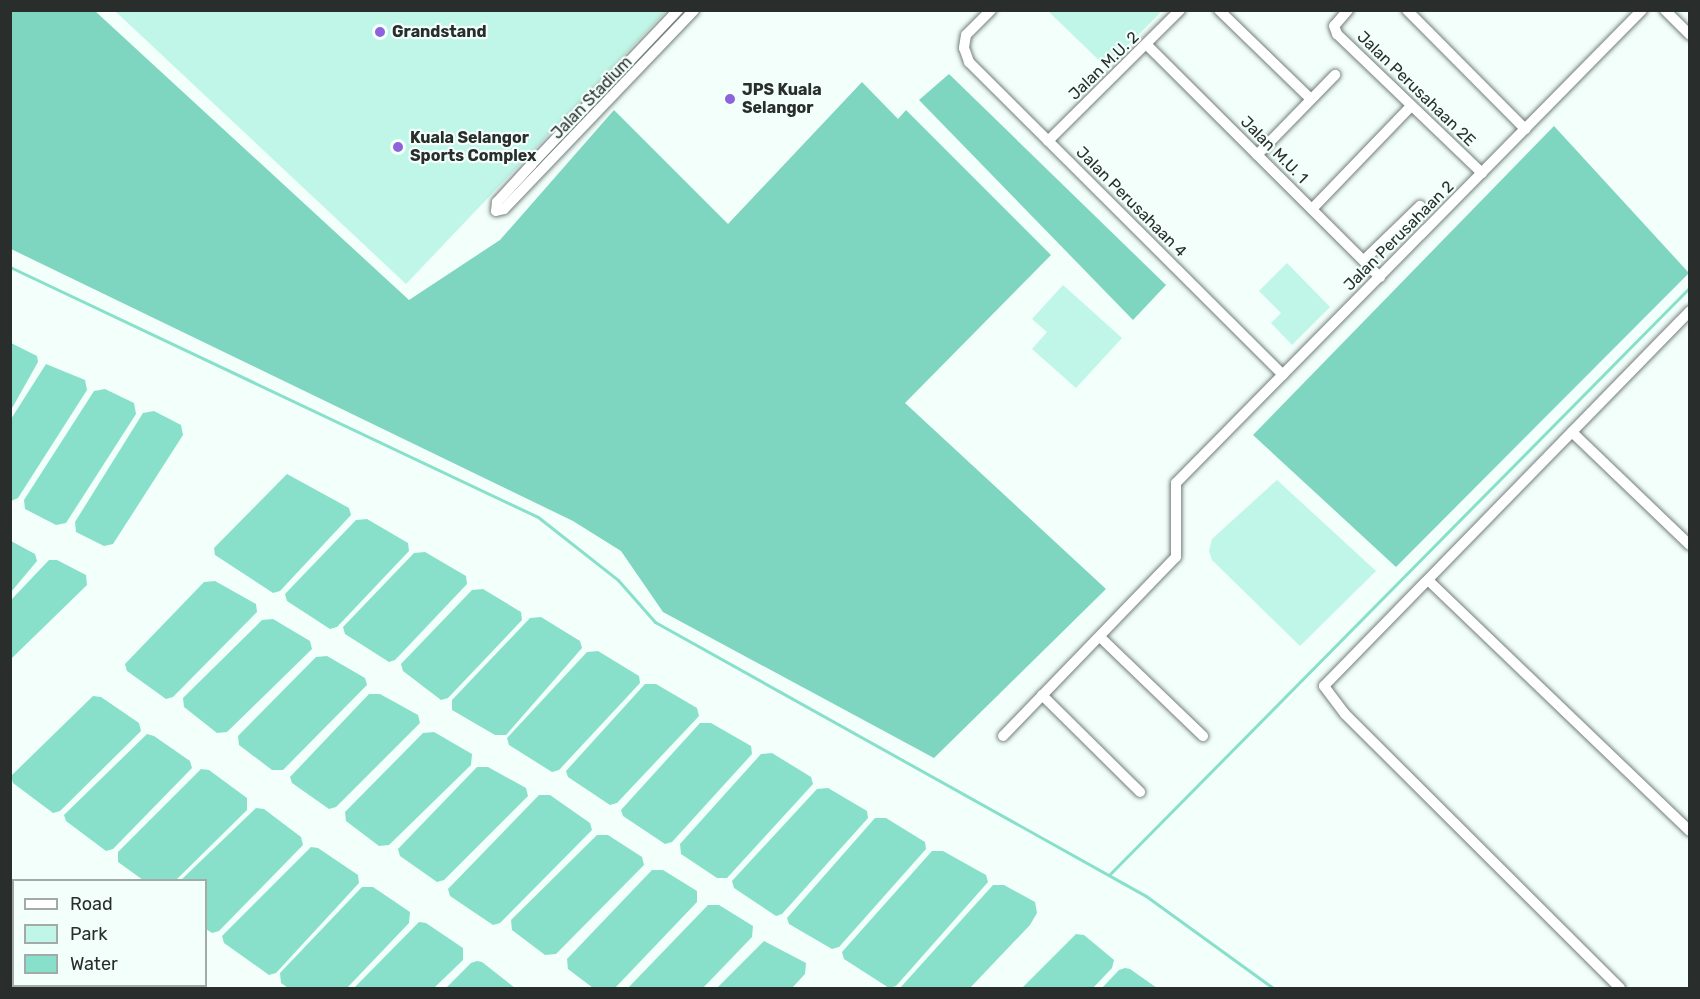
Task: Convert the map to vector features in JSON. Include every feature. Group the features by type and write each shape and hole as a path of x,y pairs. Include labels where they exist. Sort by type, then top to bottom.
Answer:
{"street":[{"name":"Jalan Stadium","path":"678,10 497,202 496,211 504,209 694,10"},
{"name":"Jalan Perusahaan 4","path":"991,10 966,35 964,48 969,62 1283,375"},
{"name":"Jalan M.U. 2","path":"1048,141 1180,10"},
{"path":"1219,10 1311,99"},
{"name":"Jalan Perusahaan 2E","path":"1348,10 1334,26 1337,34 1482,173"},
{"path":"1407,10 1525,129"},
{"path":"1665,10 1689,35"},
{"name":"Jalan Perusahaan 2","path":"1100,637 1176,557 1176,483 1482,173 1636,13"},
{"name":"Jalan M.U. 1","path":"1147,45 1380,277"},
{"path":"1257,154 1335,75"},
{"path":"1312,209 1411,106"},
{"path":"1364,260 1420,206"},
{"path":"1620,988 1324,690 1328,680 1430,580 1689,311"},
{"path":"1572,432 1689,545"},
{"path":"1430,580 1689,831"},
{"path":"1003,736 1100,637 1203,735"},
{"path":"1042,695 1140,792"}],"green space":[{"name":"Kuala Selangor Sports Complex","path":"115,11 666,11 406,284"},
{"path":"1048,11 1157,11 1160,13 1106,67"},
{"path":"1287,263 1330,307 1292,345 1271,323 1281,313 1259,291"},
{"path":"1063,285 1122,338 1076,388 1032,349 1047,332 1032,319"},
{"path":"1277,480 1376,571 1300,646 1212,560 1209,551 1212,539"}],"shaded area":[{"path":"11,10 95,11 409,300 500,240 614,110 728,224 862,82 898,119 906,110 1051,255 905,403 1106,589 934,758 663,612 621,551 573,521 11,249"},
{"path":"949,74 1166,285 1133,320 919,100"},
{"path":"1554,126 1689,273 1396,567 1253,435"}],"water":[{"path":"11,343 37,356 38,362 11,410"},
{"path":"46,364 85,380 87,390 18,498 11,501 11,419"},
{"path":"105,389 134,403 136,414 66,523 56,525 25,509 24,500 94,391"},
{"path":"154,411 181,425 183,435 113,544 104,546 76,532 75,522 143,413"},
{"path":"287,474 349,508 351,515 280,591 273,593 215,555 214,548"},
{"path":"367,519 408,543 409,551 337,627 330,629 287,601 285,594 356,520"},
{"path":"11,541 35,554 37,561 11,592"},
{"path":"425,552 466,576 467,584 395,660 389,662 345,634 343,627 414,553"},
{"path":"49,560 57,560 86,575 87,585 11,659 11,600"},
{"path":"215,581 256,604 257,612 173,697 166,699 127,671 125,664 204,582"},
{"path":"483,589 521,612 522,620 448,698 441,700 403,671 401,664 472,590"},
{"path":"541,617 580,641 582,648 506,735 495,735 452,710 452,700 530,618"},
{"path":"273,619 310,641 312,649 227,732 217,733 184,707 183,698 262,620"},
{"path":"598,651 639,676 640,683 559,770 552,772 509,745 507,738 587,652"},
{"path":"327,656 365,678 367,685 283,770 272,770 239,745 238,736 316,657"},
{"path":"645,684 656,684 697,708 699,716 617,803 610,805 568,777 566,771"},
{"path":"369,694 380,694 418,715 420,723 336,807 329,809 292,783 290,777"},
{"path":"93,696 101,697 139,723 141,731 60,811 53,813 13,783 11,776"},
{"path":"700,723 711,723 751,746 752,754 672,842 665,844 623,816 621,810"},
{"path":"434,732 472,754 471,765 389,845 379,846 346,821 345,812 423,733"},
{"path":"147,734 154,736 190,761 192,768 113,849 106,851 66,821 64,815"},
{"path":"772,753 811,777 813,784 727,878 717,878 681,854 680,844 761,754"},
{"path":"477,767 488,767 526,788 528,796 444,880 437,882 400,856 398,849"},
{"path":"201,769 209,770 247,798 247,810 177,879 142,879 118,862 118,852"},
{"path":"828,788 867,811 868,818 782,914 776,916 734,888 732,881 817,789"},
{"path":"539,795 550,795 590,823 592,830 500,923 493,925 450,896 448,889"},
{"path":"256,808 264,809 301,837 303,845 219,931 212,933 207,930 207,879 182,879"},
{"path":"875,818 886,818 925,842 926,849 839,947 832,949 789,924 787,918"},
{"path":"597,835 608,835 642,857 644,865 556,954 545,955 512,930 511,920"},
{"path":"311,847 318,848 358,875 359,883 276,973 269,975 224,943 222,936"},
{"path":"932,851 943,851 986,875 988,882 896,986 889,988 844,959 842,952"},
{"path":"652,870 663,870 697,891 697,902 615,988 593,988 568,969 567,959"},
{"path":"993,885 1004,885 1035,902 1037,913 1030,925 970,988 900,988"},
{"path":"362,887 373,887 410,912 409,923 347,988 288,988 281,983 280,973"},
{"path":"708,905 719,905 753,926 752,937 703,988 628,988"},
{"path":"419,922 426,923 463,948 463,960 434,988 354,988"},
{"path":"1076,934 1084,935 1114,960 1112,968 1093,988 1022,988"},
{"path":"764,941 806,963 805,974 792,988 717,988"},
{"path":"482,962 515,988 446,988 471,963"},
{"path":"1130,969 1157,988 1102,988 1119,970"}],"waterway":[{"path":"10,267 538,517 618,580 655,622 1146,896 1273,988"},
{"path":"1109,875 1690,287"}],"place":[{"name":"Grandstand","path":"380,32"},
{"name":"JPS Kuala Selangor","path":"730,99"},
{"name":"Kuala Selangor Sports Complex","path":"398,147"}]}
